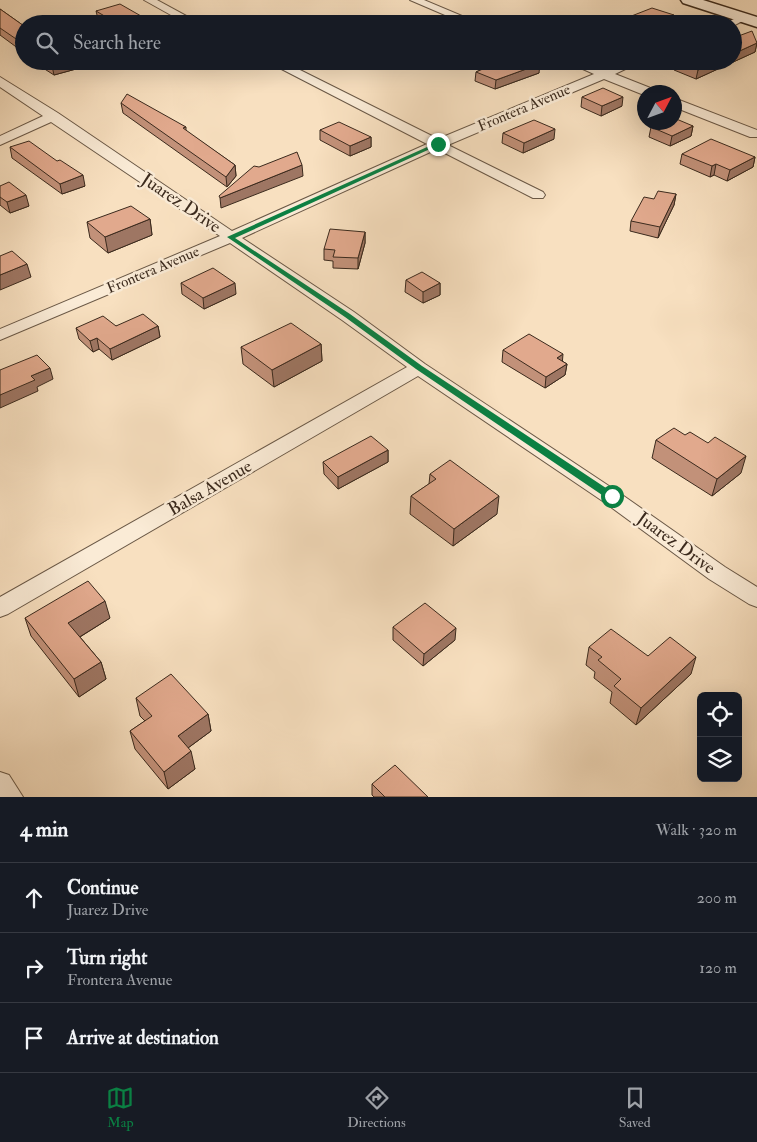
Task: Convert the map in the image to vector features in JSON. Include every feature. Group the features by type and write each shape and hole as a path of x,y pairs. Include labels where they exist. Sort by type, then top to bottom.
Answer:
{"main road":[{"path":"688,0 734,15"}],"street":[{"path":"149,0 178,15"},
{"path":"416,0 454,15"},
{"path":"290,70 538,196"},
{"path":"594,70 637,87"},
{"name":"Frontera Avenue","path":"0,335 230,237 438,144 614,70"},
{"name":"Juarez Drive","path":"0,81 348,316 419,368 612,496 717,573 757,598"},
{"path":"682,105 755,134"},
{"path":"0,141 53,116"},
{"name":"Balsa Avenue","path":"0,608 419,368"},
{"path":"0,784 9,797"}],"building":[{"path":"120,4 139,15 103,15 96,11"},
{"path":"652,8 674,15 634,15"},
{"path":"0,9 15,20 15,38 0,28"},
{"path":"752,31 757,43 742,50 742,35"},
{"path":"481,70 524,70 496,80 476,72"},
{"path":"603,88 623,97 602,106 582,97"},
{"path":"127,94 186,127 183,128 235,165 226,177 121,103"},
{"path":"534,120 555,129 524,143 503,133"},
{"path":"682,121 693,126 672,136 658,130 682,130"},
{"path":"339,122 371,137 350,146 320,130"},
{"path":"711,139 755,157 730,170 716,164 712,166 682,154"},
{"path":"29,141 57,161 60,160 83,175 60,184 10,147"},
{"path":"297,152 302,165 220,198 219,196 254,166 259,167"},
{"path":"9,182 26,195 7,202 0,197 0,186"},
{"path":"658,191 676,194 660,227 631,221 644,197 654,199"},
{"path":"131,206 150,219 105,237 87,222"},
{"path":"330,229 365,232 358,258 333,257 335,250 324,249"},
{"path":"12,251 27,264 0,275 0,256"},
{"path":"213,268 235,283 203,298 181,283"},
{"path":"422,272 440,283 423,292 406,280"},
{"path":"143,314 158,326 110,349 97,338 90,341 76,328 103,316 116,326"},
{"path":"291,323 321,344 272,370 241,347"},
{"path":"529,334 563,354 557,358 567,364 546,377 503,350"},
{"path":"37,355 50,368 31,376 35,380 0,395 0,370"},
{"path":"674,428 685,435 690,432 708,443 715,437 746,456 717,479 656,440"},
{"path":"371,436 388,450 338,477 323,462"},
{"path":"450,460 499,496 454,529 411,496 436,479 430,474"},
{"path":"88,581 105,601 68,623 101,662 74,679 25,618"},
{"path":"425,603 456,628 424,654 393,627"},
{"path":"611,629 648,656 670,637 696,657 641,708 614,686 621,679 598,660 602,657 589,647"},
{"path":"171,674 208,714 178,736 191,751 164,772 130,731 152,716 136,698"},
{"path":"395,765 428,797 385,797 372,784"}],"route":[{"path":"438,144 230,237 348,316 419,368 612,496"}]}
